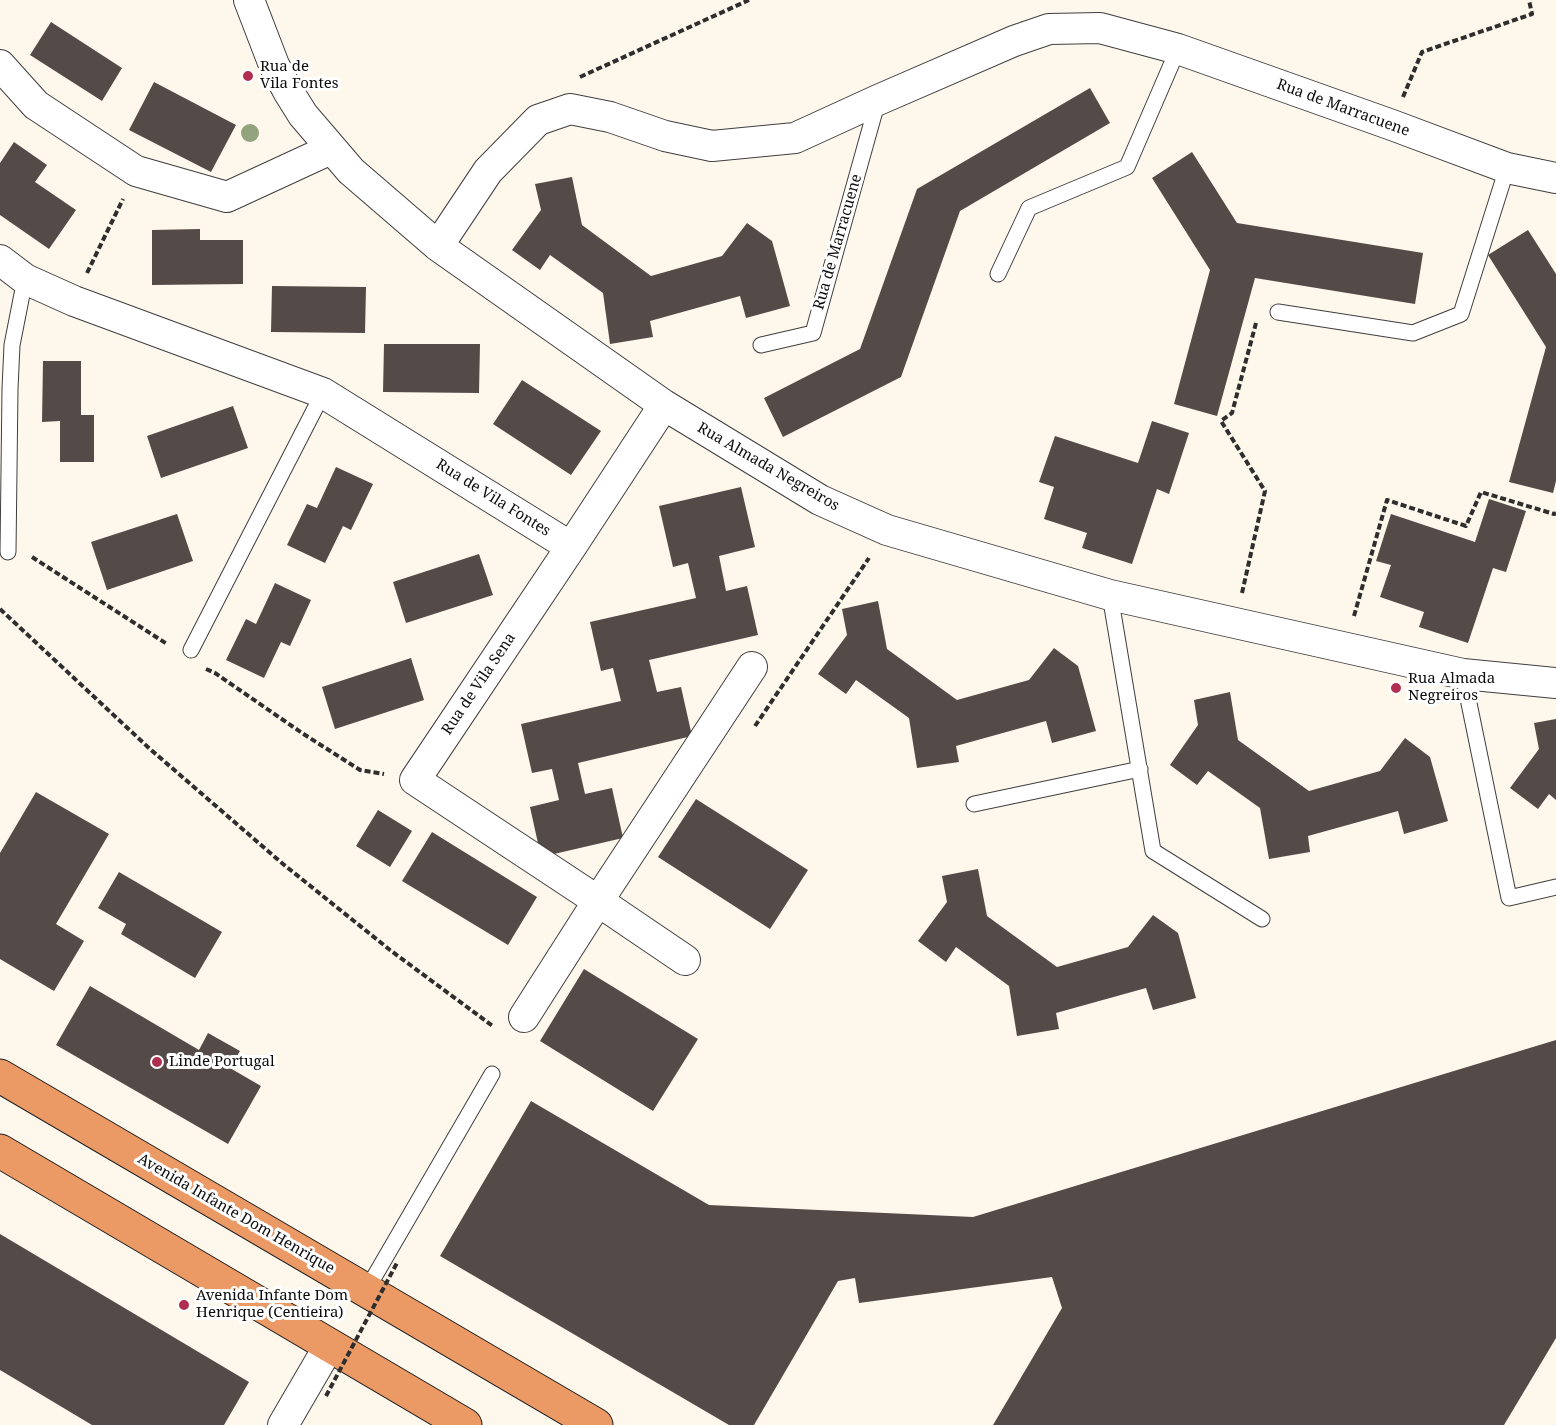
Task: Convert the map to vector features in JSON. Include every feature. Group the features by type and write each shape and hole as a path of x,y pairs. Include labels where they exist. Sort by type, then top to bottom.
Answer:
{"highway":[{"name":"Avenida Infante Dom Henrique","path":"0,1076 596,1425"},
{"path":"0,1151 465,1425"}],"street":[{"name":"Rua Almada Negreiros","path":"249,0 274,65 288,91 303,115 351,171 438,246 664,405 820,500 888,530 1110,595 1463,674 1556,683"},
{"name":"Rua de Marracuene","path":"438,246 488,171 538,120 570,110 610,117 665,136 712,146 795,138 1014,40 1049,29 1100,28 1178,49 1507,168 1556,178"},
{"path":"0,65 36,105 136,171 227,197 331,149"},
{"name":"Rua de Vila Fontes","path":"0,260 25,279 74,301 323,393 571,547"},
{"name":"Rua de Vila Sena","path":"664,405 415,780 685,960"},
{"path":"513,1025 598,901 752,667"},
{"path":"283,1425 330,1346"}],"lane":[{"path":"998,274 1029,208 1126,167 1178,49"},
{"name":"Rua de Marracuene","path":"761,345 813,333 878,99"},
{"path":"1278,312 1413,333 1461,314 1507,168"},
{"path":"8,552 12,345 25,279"},
{"path":"195,657 323,393"},
{"path":"1110,595 1153,851 1262,919"},
{"path":"1463,674 1509,898 1556,887"},
{"path":"974,804 1140,769"},
{"path":"366,1291 492,1074"}],"path":[{"path":"574,80 749,0"},
{"path":"1392,125 1422,52 1532,14 1529,0"},
{"path":"74,301 136,171"},
{"path":"1250,557 1264,491 1221,421 1232,413 1259,309 1278,312"},
{"path":"1345,648 1387,500 1466,526 1481,492 1556,513"},
{"path":"8,552 26,553 169,646"},
{"path":"0,609 157,755 283,864 390,950 513,1025"},
{"path":"195,657 302,733 358,768"},
{"path":"326,1395 398,1262"}],"building":[{"path":"51,22 122,68 102,101 30,55"},
{"path":"154,82 236,125 211,172 129,130"},
{"path":"1090,88 1110,123 960,211 901,377 783,437 764,398 860,349 917,189"},
{"path":"14,142 47,165 35,182 76,210 49,249 0,215 0,163"},
{"path":"1192,152 1237,223 1423,253 1415,304 1255,278 1217,416 1174,404 1210,270 1152,178"},
{"path":"572,177 582,225 651,276 722,256 747,223 772,241 790,306 746,318 740,296 650,321 653,337 610,344 603,293 550,255 540,270 512,250 541,210 535,184"},
{"path":"200,229 200,240 243,240 243,284 152,285 152,230"},
{"path":"1528,230 1556,274 1556,481 1553,493 1509,482 1546,347 1488,255"},
{"path":"272,286 366,287 365,333 271,332"},
{"path":"384,344 480,344 479,393 383,392"},
{"path":"43,361 81,361 81,415 94,415 94,462 60,462 60,421 42,422"},
{"path":"522,380 601,431 571,475 493,424"},
{"path":"233,406 248,448 161,478 147,436"},
{"path":"1152,421 1189,433 1169,494 1157,489 1132,564 1082,548 1087,533 1044,519 1054,487 1039,482 1055,436 1138,463"},
{"path":"336,467 373,484 351,530 343,526 325,563 287,545 307,504 317,508"},
{"path":"741,487 755,547 719,556 726,591 747,586 758,635 649,660 657,692 681,687 692,736 578,763 585,794 612,788 623,838 541,857 530,807 559,800 552,769 532,773 521,724 621,701 613,668 601,671 590,622 696,598 688,563 673,567 659,506"},
{"path":"1489,499 1526,511 1506,572 1493,568 1468,643 1419,627 1424,612 1380,597 1391,565 1376,561 1391,514 1475,542"},
{"path":"177,514 193,561 107,590 91,542"},
{"path":"479,554 493,595 406,623 393,582"},
{"path":"275,583 311,600 290,646 281,642 264,678 226,660 246,619 256,624"},
{"path":"878,601 887,649 957,700 1029,680 1054,648 1078,666 1096,731 1052,743 1046,721 956,746 959,762 917,768 909,718 856,680 846,694 818,674 847,635 842,609"},
{"path":"411,658 424,700 335,729 322,687"},
{"path":"1230,692 1238,740 1309,791 1380,771 1405,738 1430,757 1448,821 1404,834 1398,811 1308,836 1310,852 1269,859 1260,808 1208,771 1197,785 1170,765 1198,725 1194,700"},
{"path":"1556,719 1556,800 1549,794 1538,809 1510,788 1539,749 1534,723"},
{"path":"36,792 109,834 56,924 84,941 54,991 0,959 0,853"},
{"path":"696,799 808,870 770,929 658,857"},
{"path":"378,810 412,831 390,867 356,846"},
{"path":"432,832 537,897 508,945 402,881"},
{"path":"978,869 987,916 1057,967 1128,947 1153,915 1178,933 1196,998 1153,1010 1146,988 1056,1013 1059,1029 1017,1036 1009,986 956,947 946,962 918,941 947,902 942,876"},
{"path":"119,872 222,932 195,978 121,934 126,924 98,908"},
{"path":"584,969 698,1039 653,1111 540,1041"},
{"path":"90,986 199,1050 208,1033 240,1051 230,1068 261,1086 228,1144 56,1045"},
{"path":"1556,1040 1556,1338 1504,1425 993,1425 1062,1308 1052,1277 859,1303 855,1278 838,1281 754,1425 729,1425 440,1256 531,1101 709,1205 973,1217"},
{"path":"0,1234 249,1382 224,1425 92,1425 0,1370"}],"place":[{"name":"Rua de Vila Fontes","path":"248,76"},
{"name":"Rua Almada Negreiros","path":"1396,688"},
{"name":"Linde Portugal","path":"157,1062"},
{"name":"Avenida Infante Dom Henrique (Centieira)","path":"184,1305"}]}
